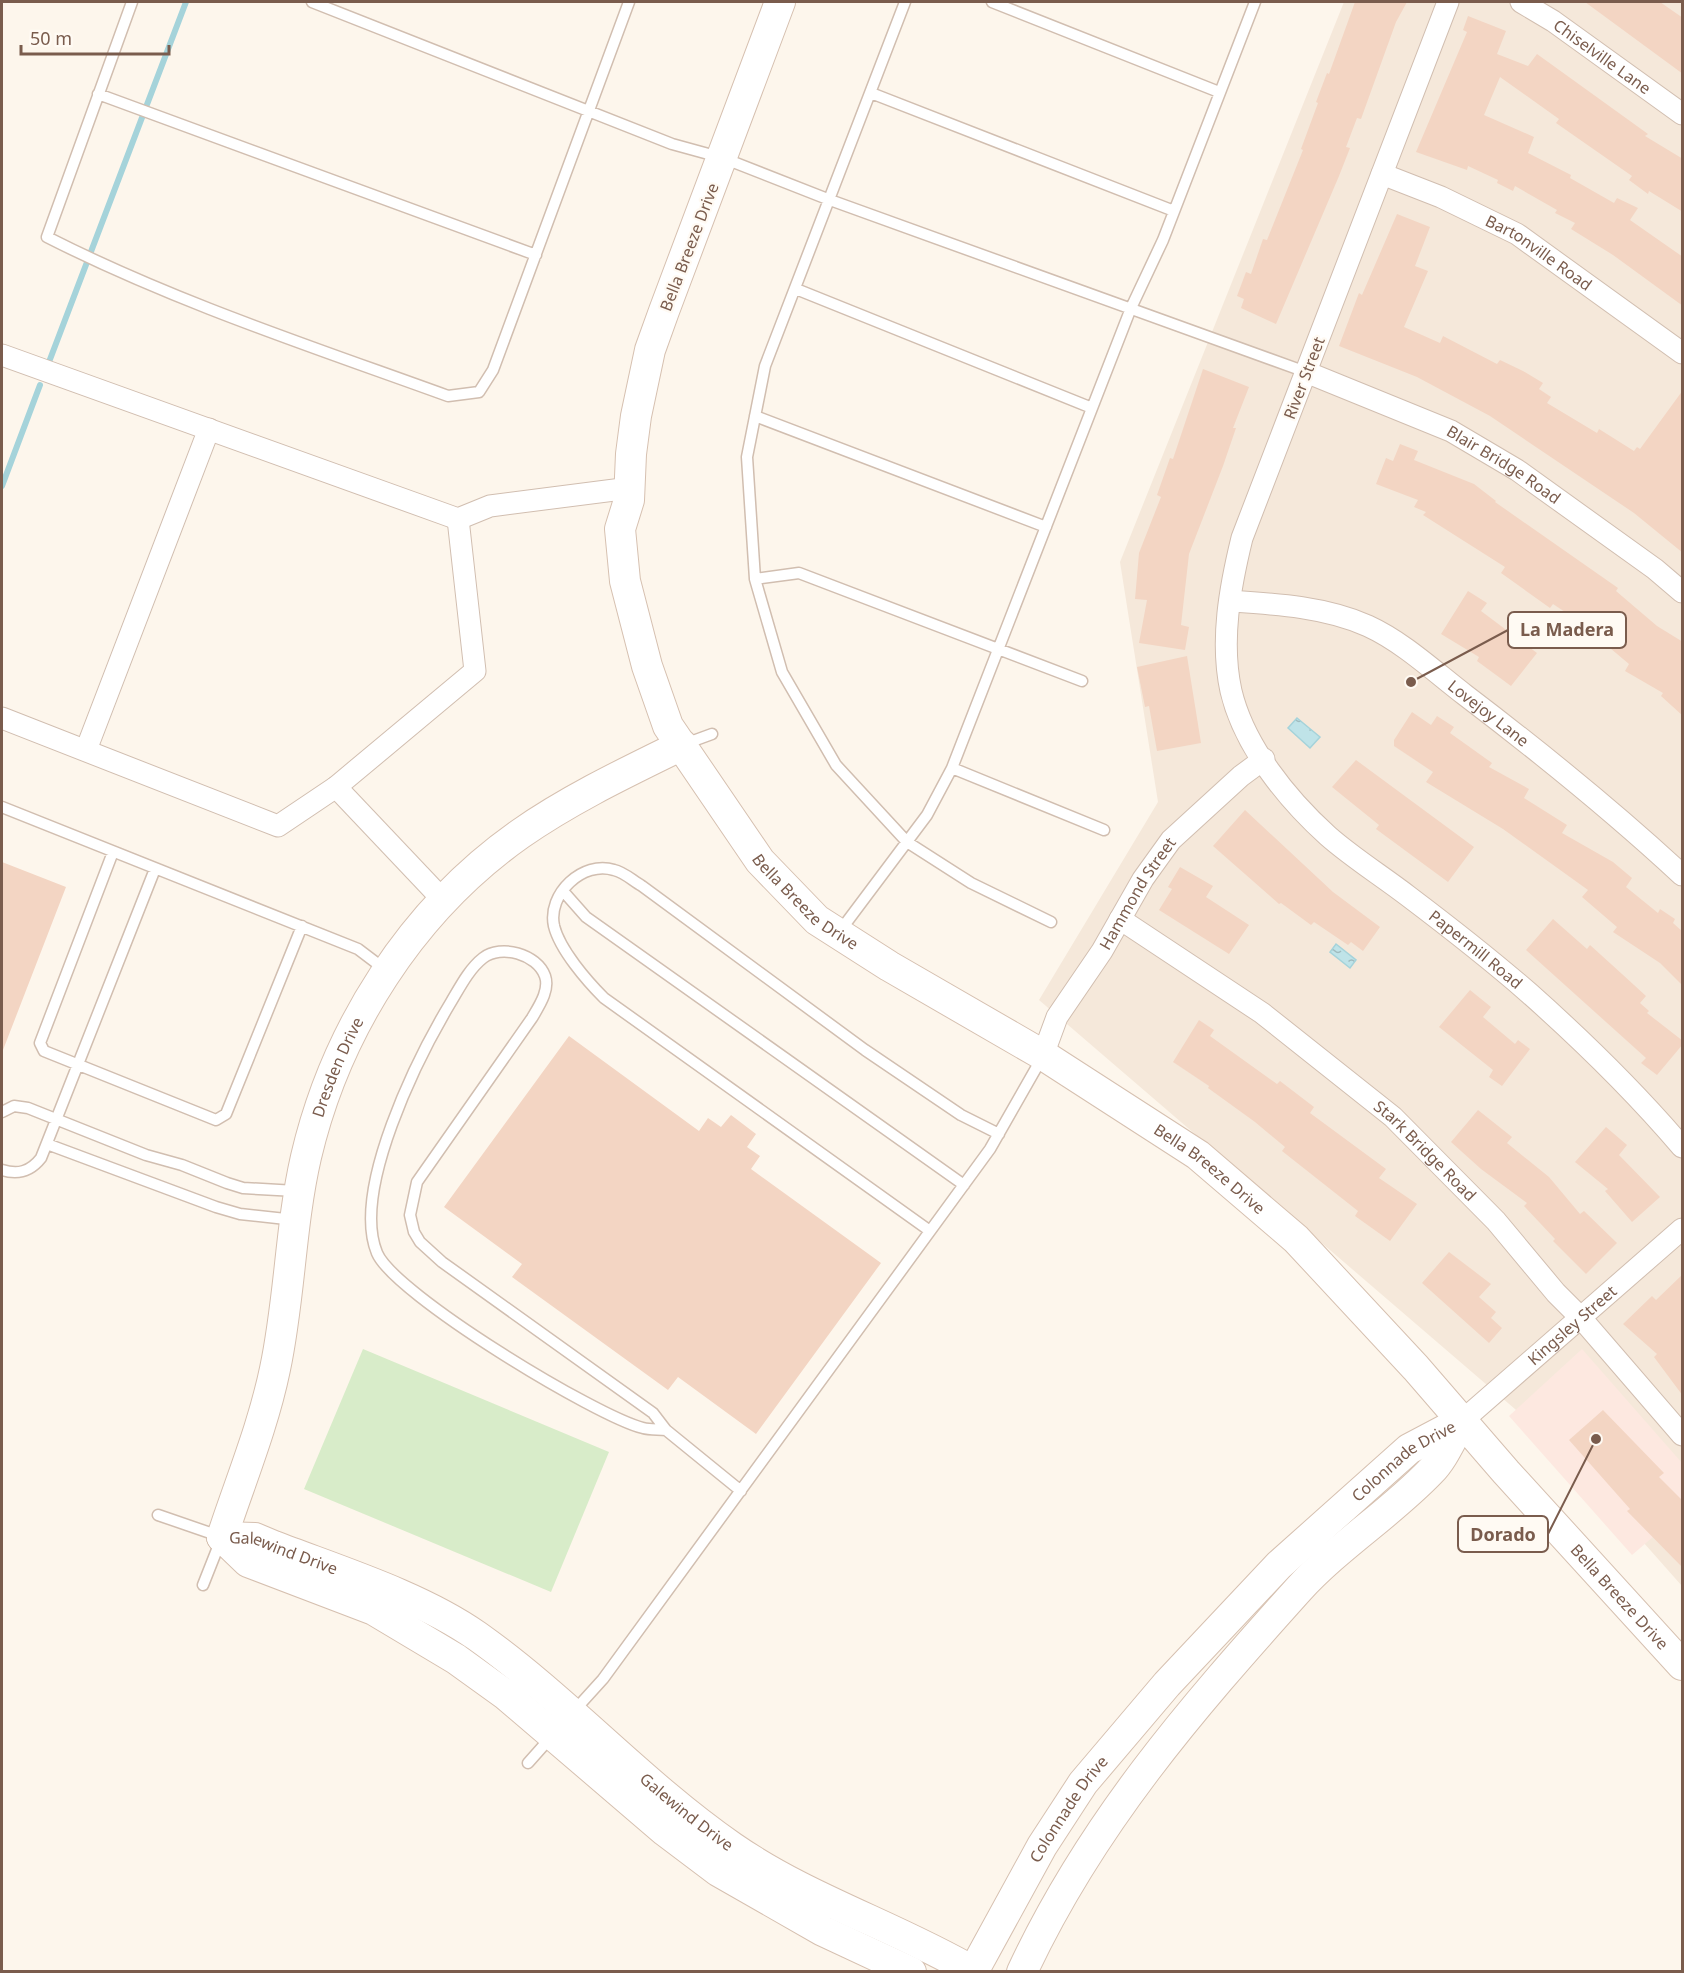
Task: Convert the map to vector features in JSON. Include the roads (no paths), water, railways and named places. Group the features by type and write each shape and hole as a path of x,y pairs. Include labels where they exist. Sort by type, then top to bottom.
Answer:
{"street":[{"name":"Bella Breeze Drive","path":"780,2 650,350 636,416 630,494 640,524 645,576 654,615 687,720 682,745 760,861 817,920 1043,1055 1198,1155 1296,1239 1683,1665"},
{"name":"River Street","path":"1264,759 1247,733 1231,691 1226,643 1232,581 1242,538 1448,2"},
{"name":"Chiselville Lane","path":"1521,2 1553,21 1683,114"},
{"name":"Bartonville Road","path":"1382,174 1441,196 1517,234 1683,353"},
{"path":"2,355 458,519 490,506 630,494"},
{"name":"Blair Bridge Road","path":"1306,372 1451,431 1516,470 1655,569 1683,592"},
{"path":"86,750 209,429"},
{"path":"2,718 278,826 336,787 475,671 458,519"},
{"name":"Lovejoy Lane","path":"1230,602 1320,610 1369,626 1413,655 1534,749 1624,821 1683,875"},
{"name":"Dresden Drive","path":"222,1537 256,1440 275,1370 297,1205 317,1117 330,1079 362,1010 387,971 433,912 518,835 570,802 682,745"},
{"name":"Hammond Street","path":"1043,1055 1057,1017 1102,951 1143,879 1171,840 1241,776 1264,759"},
{"name":"Papermill Road","path":"1264,759 1284,790 1329,837 1411,898 1528,993 1649,1108 1683,1147"},
{"path":"336,787 444,900"},
{"name":"Stark Bridge Road","path":"1120,918 1262,1014 1393,1117 1496,1221 1556,1293 1581,1318 1683,1435"},
{"name":"Kingsley Street","path":"1462,1421 1683,1229"},
{"name":"Colonnade Drive","path":"974,1971 1042,1846 1083,1783 1167,1684 1279,1565 1409,1449 1462,1421"},
{"name":"Colonnade Drive","path":"1022,1971 1078,1869 1148,1764 1191,1710 1300,1588 1433,1470 1462,1421"},
{"name":"Galewind Drive","path":"222,1537 255,1538 423,1605 475,1635 563,1722 665,1831 718,1871 823,1931 911,1971"},
{"name":"Galewind Drive","path":"563,1722 733,1848 836,1906 974,1971"}],"lane":[{"path":"132,2 47,237 104,266 244,322 448,396 479,392 493,370 629,2"},
{"path":"312,2 672,144 723,158 830,200 1306,372"},
{"path":"905,2 765,366 747,458 755,579 782,672 836,765 907,842 971,883 1051,922"},
{"path":"992,2 1220,93"},
{"path":"838,933 927,814 952,768 1131,308 1173,212 1255,2"},
{"path":"871,93 1173,212"},
{"path":"98,94 536,255"},
{"path":"796,289 1092,408"},
{"path":"755,416 1046,527"},
{"path":"755,579 799,573 1082,681"},
{"path":"682,745 712,734"},
{"path":"952,768 1104,830"},
{"path":"2,807 358,949 387,971"},
{"path":"113,852 40,1043 44,1051 216,1120 226,1114 302,927"},
{"path":"2,1170 12,1173 25,1171 36,1165 47,1144 155,869"},
{"path":"930,1232 604,998 575,964 554,928 553,913 570,880 587,870 615,870 642,886 865,1050 961,1115 999,1134"},
{"path":"563,891 586,917 964,1185"},
{"path":"666,1430 644,1428 625,1421 523,1368 469,1333 406,1285 385,1267 376,1252 372,1218 374,1187 388,1137 411,1077 468,975 483,957 496,952 514,952 528,957 545,975 546,987 532,1018 417,1182 410,1215 414,1232 420,1242 442,1262 631,1395 653,1413 666,1430 741,1491"},
{"path":"528,1763 603,1679 930,1232 999,1134 1043,1055"},
{"path":"2,1112 14,1106 21,1107 146,1155 182,1165 297,1205"},
{"path":"47,1144 240,1214 297,1205"},
{"path":"158,1515 222,1537 203,1585"}],"water":[{"path":"1297,718 1320,737 1310,748 1288,728"},
{"path":"1336,944 1356,960 1350,968 1330,952"}],"waterway":[{"path":"49,362 186,2"},
{"path":"2,486 40,385"}],"place":[{"name":"La Madera","path":"1411,682"},
{"name":"Dorado","path":"1596,1439"}]}
